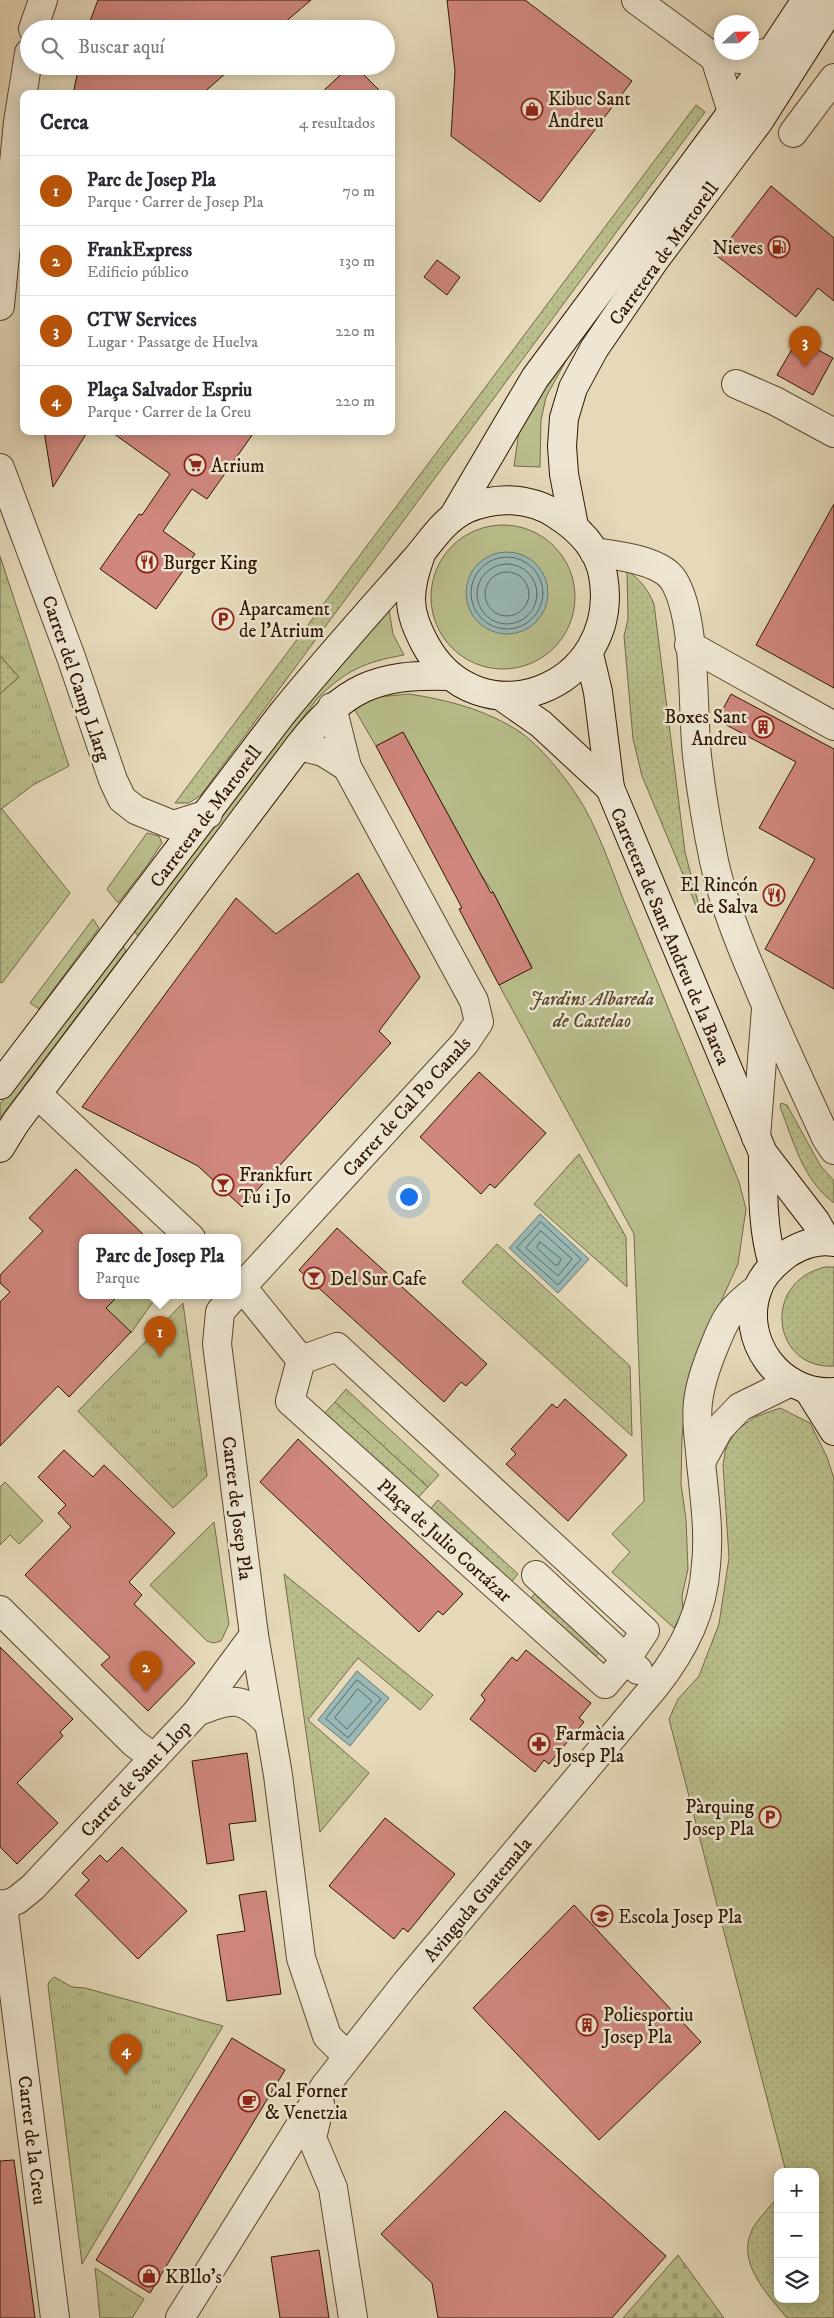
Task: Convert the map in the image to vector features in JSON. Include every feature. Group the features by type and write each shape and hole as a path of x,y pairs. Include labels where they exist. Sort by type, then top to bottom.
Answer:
{"street":[{"path":"35,20 43,0"},
{"path":"636,0 714,57"},
{"name":"Carretera de Martorell","path":"0,1086 208,814 281,715 328,658 421,554 439,529 452,517 535,378 732,112 806,0"},
{"name":"Carretera de Martorell","path":"574,526 564,474 562,446 564,418 573,388 594,349 654,261 759,121 834,3"},
{"path":"759,55 773,51"},
{"path":"716,60 732,112"},
{"path":"23,90 25,75"},
{"path":"793,133 834,78"},
{"path":"0,306 20,109"},
{"path":"736,384 769,398 834,433"},
{"name":"Carrer del Camp Llarg","path":"0,468 71,657 112,780 122,799 136,810 173,825 208,814"},
{"name":"Carretera de Martorell","path":"421,554 412,584 411,600 415,624 429,651 449,676 480,692 501,696 536,692 556,684 570,674 589,654 604,619 606,592 602,570 594,552 588,540 574,526 544,507 523,501 496,500 483,503 452,517"},
{"path":"594,552 640,559 673,578 683,599 689,645 697,756 714,861 729,918 766,1008 826,1138 834,1150"},
{"path":"689,645 834,726"},
{"name":"Carretera de Sant Andreu de la Barca","path":"589,654 598,692 610,788 759,1145 830,1241"},
{"name":"Carretera de Martorell","path":"0,1148 37,1094 299,746 332,707 357,691 385,680 420,675 449,676"},
{"path":"501,696 540,724 610,788"},
{"name":"Carrer de Cal Po Canals","path":"242,1285 465,1043 479,1022 474,1001 347,767 332,707"},
{"name":"Carrer de Cal Po Canals","path":"299,746 323,752 347,767"},
{"path":"759,1145 766,1008"},
{"path":"37,1094 187,1234"},
{"name":"Carretera de Sant Andreu de la Barca","path":"759,1145 768,1246 773,1264"},
{"path":"830,1241 796,1248 773,1264 758,1288 752,1314 758,1346 764,1357 779,1375 812,1388 834,1431"},
{"path":"242,1285 301,1360"},
{"name":"Avinguda Guatemala","path":"180,2318 301,2140 325,2086 646,1697 679,1652 693,1626 706,1566 706,1518 697,1428 698,1402 710,1356 722,1326 736,1304 758,1288"},
{"name":"Carrer de Josep Pla","path":"231,1299 220,1312 217,1344 254,1635 269,1724 301,1958 327,2036 348,2056"},
{"name":"Plaça de Julio Cortázar","path":"337,1347 645,1630 635,1666 605,1684 290,1401 301,1360 337,1347"},
{"path":"701,1462 719,1429 740,1407 812,1388"},
{"path":"536,1575 635,1666"},
{"path":"0,1610 134,1742 154,1758"},
{"name":"Carrer de Sant Llop","path":"2,1905 18,1900 33,1887 197,1712 254,1635"},
{"path":"197,1712 218,1703 238,1702 256,1709 269,1724"},
{"name":"Carrer de la Creu","path":"2,1905 55,2318"},
{"path":"301,2140 332,2188 353,2318"}],"green space":[{"path":"696,105 705,112 201,795 189,803 175,803"},
{"path":"744,122 568,357 546,397 541,420 540,467 514,466 521,417 532,393"},
{"path":"503,525 531,530 554,546 570,569 575,597 570,625 554,648 531,664 503,669 475,664 452,648 436,625 431,597 436,569 452,546 475,530"},
{"path":"0,556 69,766 33,785 0,810 0,694 19,677 0,656"},
{"path":"627,570 643,585 654,604 685,852 699,906 697,908 642,776 633,739 624,636 628,619"},
{"path":"389,610 393,634 404,655 377,661 356,669 337,681 317,699 138,936 131,926 268,748"},
{"path":"0,656 19,677 0,694"},
{"name":"Jardins Albareda de Castelao","path":"409,694 467,707 507,724 528,738 543,752 576,794 598,836 739,1182 746,1209 738,1264 694,1361 687,1390 682,1437 681,1484 686,1519 688,1569 682,1596 683,1611 674,1628 612,1572 630,1552 612,1534 644,1501 634,1234 499,985 532,967 493,892 480,873 403,732 376,746 352,705 377,697"},
{"path":"2,809 70,893 2,983 0,982 0,810"},
{"path":"147,833 159,836 162,843 118,903 107,889"},
{"path":"93,919 99,928 39,1009 30,1003"},
{"path":"121,943 126,951 0,1118 0,1104"},
{"path":"781,1103 787,1105 820,1165 834,1181 834,1203 814,1183 800,1159 780,1107"},
{"path":"579,1154 626,1237 627,1287 534,1204"},
{"path":"497,1244 630,1366 632,1436 462,1282"},
{"path":"825,1267 834,1267 834,1366 813,1364 798,1354 787,1341 782,1324 783,1306 790,1290 804,1276"},
{"path":"115,1299 155,1299 131,1333 106,1308"},
{"path":"183,1303 207,1476 173,1508 78,1411"},
{"path":"346,1389 439,1475 428,1487 335,1402"},
{"path":"335,1402 428,1487 414,1502 321,1417"},
{"path":"780,1408 810,1423 827,1457 834,1479 834,2318 787,2318 774,2303 819,2303 819,2168 785,2168 669,1719 678,1699 699,1676 719,1624 729,1558 723,1465 726,1447 737,1430 755,1417"},
{"path":"5,1482 43,1521 19,1544 10,1535 0,1545 0,1487"},
{"path":"438,1500 518,1574 508,1586 426,1514"},
{"path":"214,1522 229,1624 221,1641 213,1643 207,1641 150,1585"},
{"path":"284,1574 433,1695 420,1710 358,1658 308,1720 369,1773 320,1832"},
{"path":"537,1591 601,1650 591,1662 526,1604"},
{"path":"54,1977 72,1987 85,1988 223,2026 82,2264 48,1986"},
{"path":"774,2202 774,2303 756,2278 748,2254 748,2242 752,2230"},
{"path":"678,2255 724,2318 623,2318"},
{"path":"95,2268 144,2299 132,2318 100,2318"}],"water":[{"path":"507,552 523,555 536,564 545,577 548,593 545,609 536,622 523,631 507,634 491,631 478,622 469,609 466,593 469,577 478,564 491,555"},
{"path":"540,1214 589,1259 558,1293 509,1248"},
{"path":"357,1671 389,1698 350,1746 318,1720"}],"building":[{"path":"98,0 311,0 288,20 90,20"},
{"name":"Kibuc Sant Andreu","path":"447,0 525,0 632,81 540,202 451,136 455,71"},
{"path":"77,75 224,75 207,90 74,90"},
{"path":"340,75 364,75 379,90 324,90"},
{"name":"Nieves","path":"771,186 834,238 834,301 818,288 796,317 717,256"},
{"path":"437,260 460,277 447,295 424,277"},
{"path":"798,339 833,358 813,395 777,375"},
{"path":"45,435 86,435 53,487"},
{"path":"116,435 252,435 207,499 192,489 163,531 195,554 156,609 100,569 139,514 142,515 170,474"},
{"path":"834,504 834,688 756,645"},
{"path":"731,694 834,749 834,989 765,949 815,859 759,828 796,762 717,720"},
{"path":"403,732 491,893 493,892 532,968 499,985 459,909 462,908 376,746"},
{"path":"358,873 420,977 379,1031 391,1043 242,1207 198,1166 82,1107 236,898 276,934"},
{"path":"479,1072 546,1133 495,1188 490,1184 481,1194 420,1137"},
{"path":"76,1169 143,1234 79,1234 79,1299 115,1299 106,1308 131,1332 69,1397 58,1386 0,1446 0,1302 10,1292 0,1283 0,1275 43,1231 29,1218"},
{"path":"337,1228 487,1364 466,1386 461,1382 444,1402 299,1270"},
{"path":"565,1399 627,1455 568,1521 506,1464 516,1454 511,1449 552,1404 557,1408"},
{"path":"298,1439 463,1594 443,1615 438,1611 419,1632 260,1482"},
{"path":"64,1450 93,1477 104,1465 175,1533 129,1582 142,1595 134,1604 195,1663 148,1711 101,1665 110,1657 25,1575 71,1527 58,1513 66,1505 38,1477"},
{"path":"0,1647 73,1719 60,1732 63,1736 17,1783 58,1823 17,1864 0,1847"},
{"path":"526,1650 591,1703 579,1718 584,1722 549,1764 544,1760 535,1772 470,1719 485,1700 481,1695 512,1657 517,1661"},
{"path":"247,1753 256,1821 229,1824 234,1860 207,1864 192,1761"},
{"path":"385,1818 455,1874 408,1932 403,1928 394,1939 329,1886"},
{"path":"122,1847 187,1911 138,1959 75,1895 89,1880 82,1873 100,1855 107,1862"},
{"path":"266,1891 281,1994 227,2001 217,1935 245,1931 239,1895"},
{"name":"Poliesportiu Josep Pla","path":"574,1905 701,2042 599,2140 473,2008"},
{"path":"232,2038 285,2070 150,2293 96,2260"},
{"path":"505,2111 666,2256 612,2318 438,2318 432,2283 381,2234"},
{"path":"14,2160 35,2318 0,2318 0,2161"},
{"path":"319,2250 329,2318 280,2318 271,2257"}],"place":[{"name":"Kibuc Sant Andreu","path":"532,109"},
{"name":"Nieves","path":"779,247"},
{"name":"CTW Services","path":"805,367"},
{"name":"Atrium","path":"195,465"},
{"name":"Burger King","path":"147,562"},
{"name":"Aparcament de l'Atrium","path":"223,619"},
{"name":"Boxes Sant Andreu","path":"763,727"},
{"name":"El Rincón de Salva","path":"774,895"},
{"name":"Frankfurt Tu i Jo","path":"223,1185"},
{"name":"Del Sur Cafe","path":"314,1278"},
{"name":"Parc de Josep Pla","path":"160,1357"},
{"name":"FrankExpress","path":"146,1692"},
{"name":"Farmàcia Josep Pla","path":"539,1744"},
{"name":"Pàrquing Josep Pla","path":"770,1817"},
{"name":"Escola Josep Pla","path":"602,1916"},
{"name":"Poliesportiu Josep Pla","path":"587,2025"},
{"name":"Plaça Salvador Espriu","path":"126,2075"},
{"name":"Cal Forner & Venetzia","path":"249,2101"},
{"name":"KBllo's","path":"149,2276"}]}
